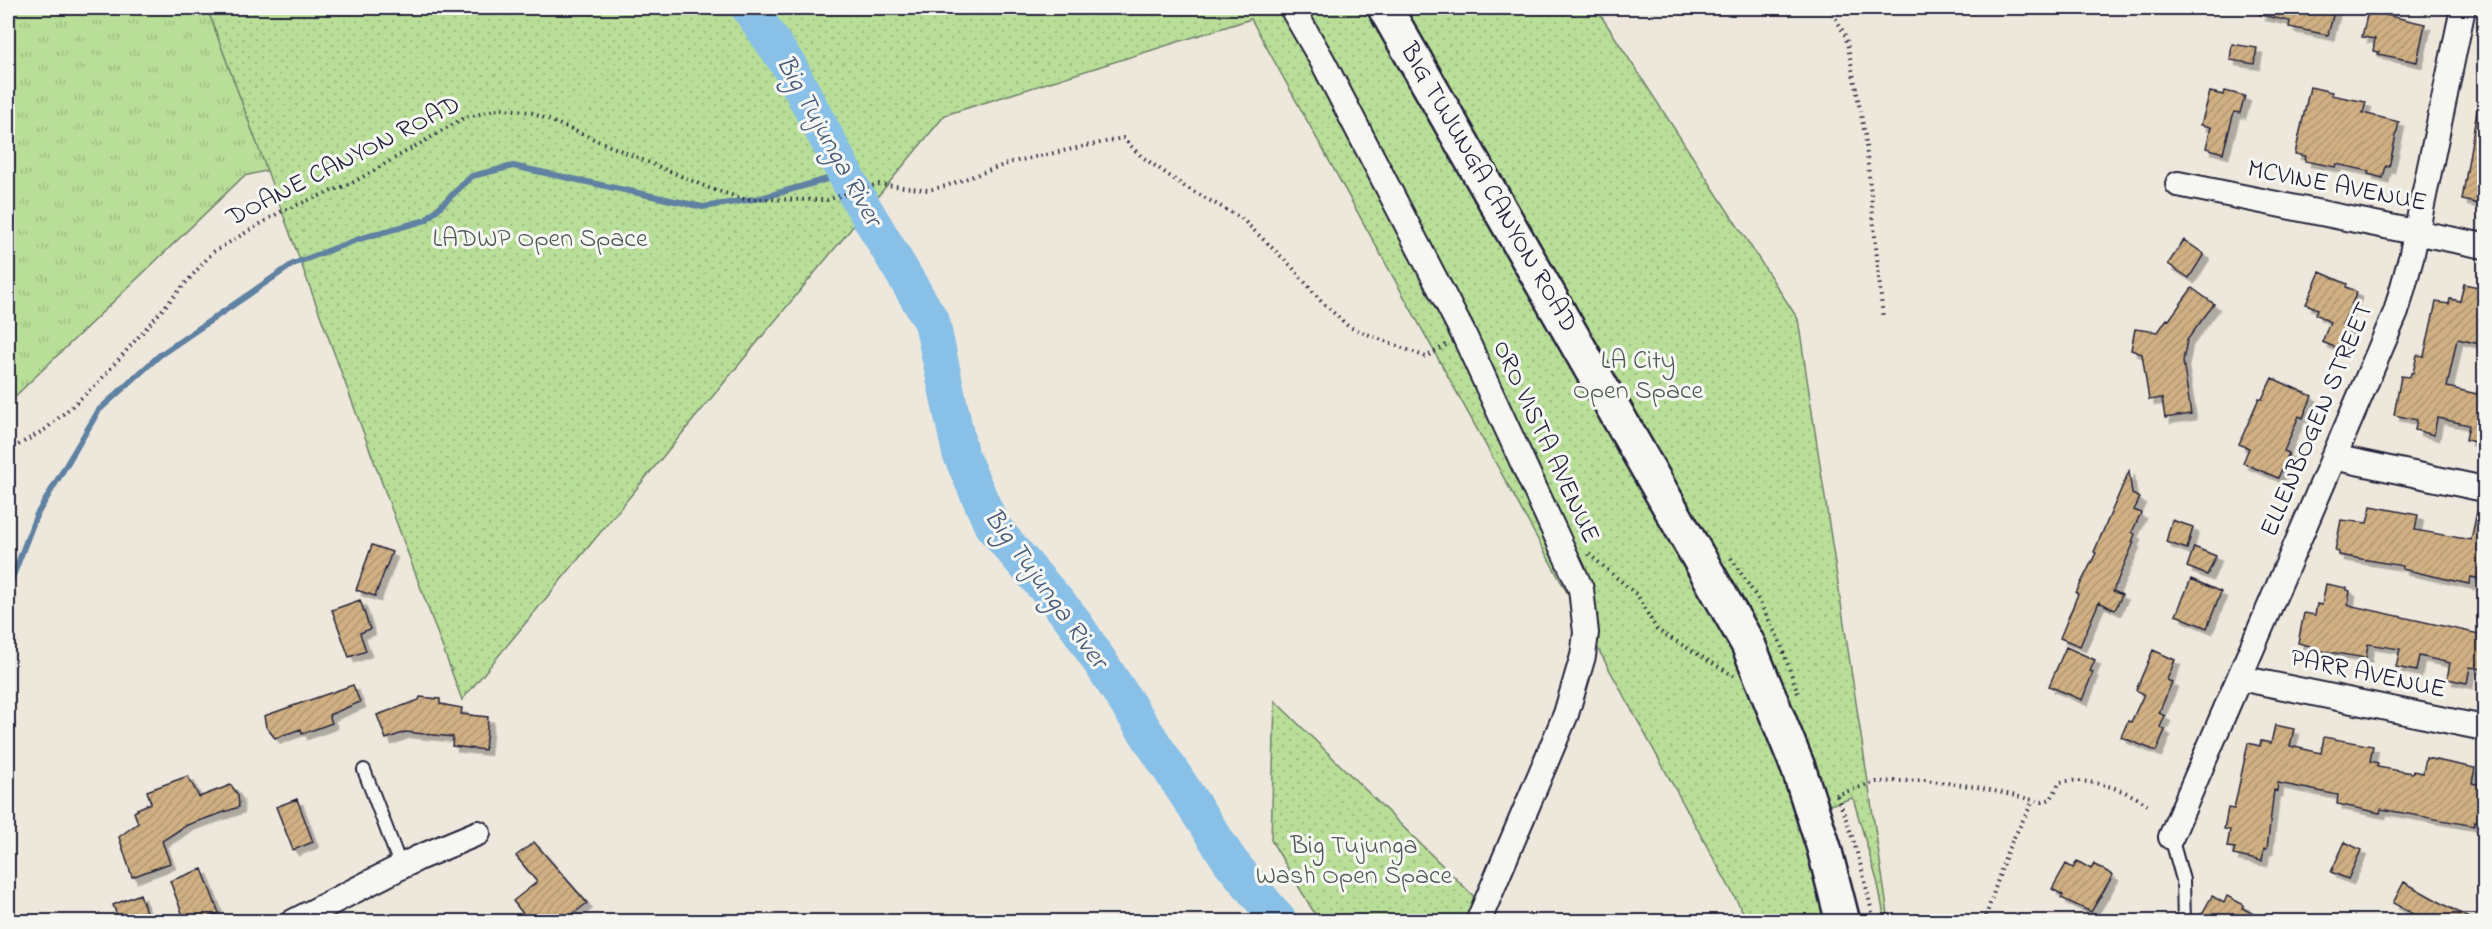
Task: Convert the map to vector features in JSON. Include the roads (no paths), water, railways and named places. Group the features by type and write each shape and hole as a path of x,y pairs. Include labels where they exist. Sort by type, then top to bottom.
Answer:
{"street":[{"name":"ORO VISTA AVENUE","path":"1292,8 1323,62 1464,335 1581,589 1586,633 1583,656 1566,714 1478,921"},
{"name":"BIG TUJUNGA CANYON ROAD","path":"1385,8 1748,644 1799,770 1824,848 1843,921"},
{"name":"ELLENBOGEN STREET","path":"2171,837 2396,312 2416,232 2463,8"},
{"name":"MCVINE AVENUE","path":"2178,184 2484,246"},
{"path":"2333,457 2484,489"},
{"name":"PARR AVENUE","path":"2240,678 2484,728"},
{"path":"293,921 401,867 478,832"}],"lane":[{"path":"364,770 401,867"},
{"path":"2171,837 2183,880 2184,921"}],"waterway":[{"name":"Big Tujunga River","path":"749,8 789,66 855,193 932,322 960,453 992,526 1072,619 1230,861 1280,922"},
{"path":"8,589 36,516 99,410 160,355 293,264 359,239 426,220 472,176 513,166 703,207 761,198 845,174"}],"park label":[{"name":"LADWP Open Space","path":"540,240"},
{"name":"LA City Open Space","path":"1638,377"},
{"name":"Big Tujunga Wash Open Space","path":"1354,862"}]}
